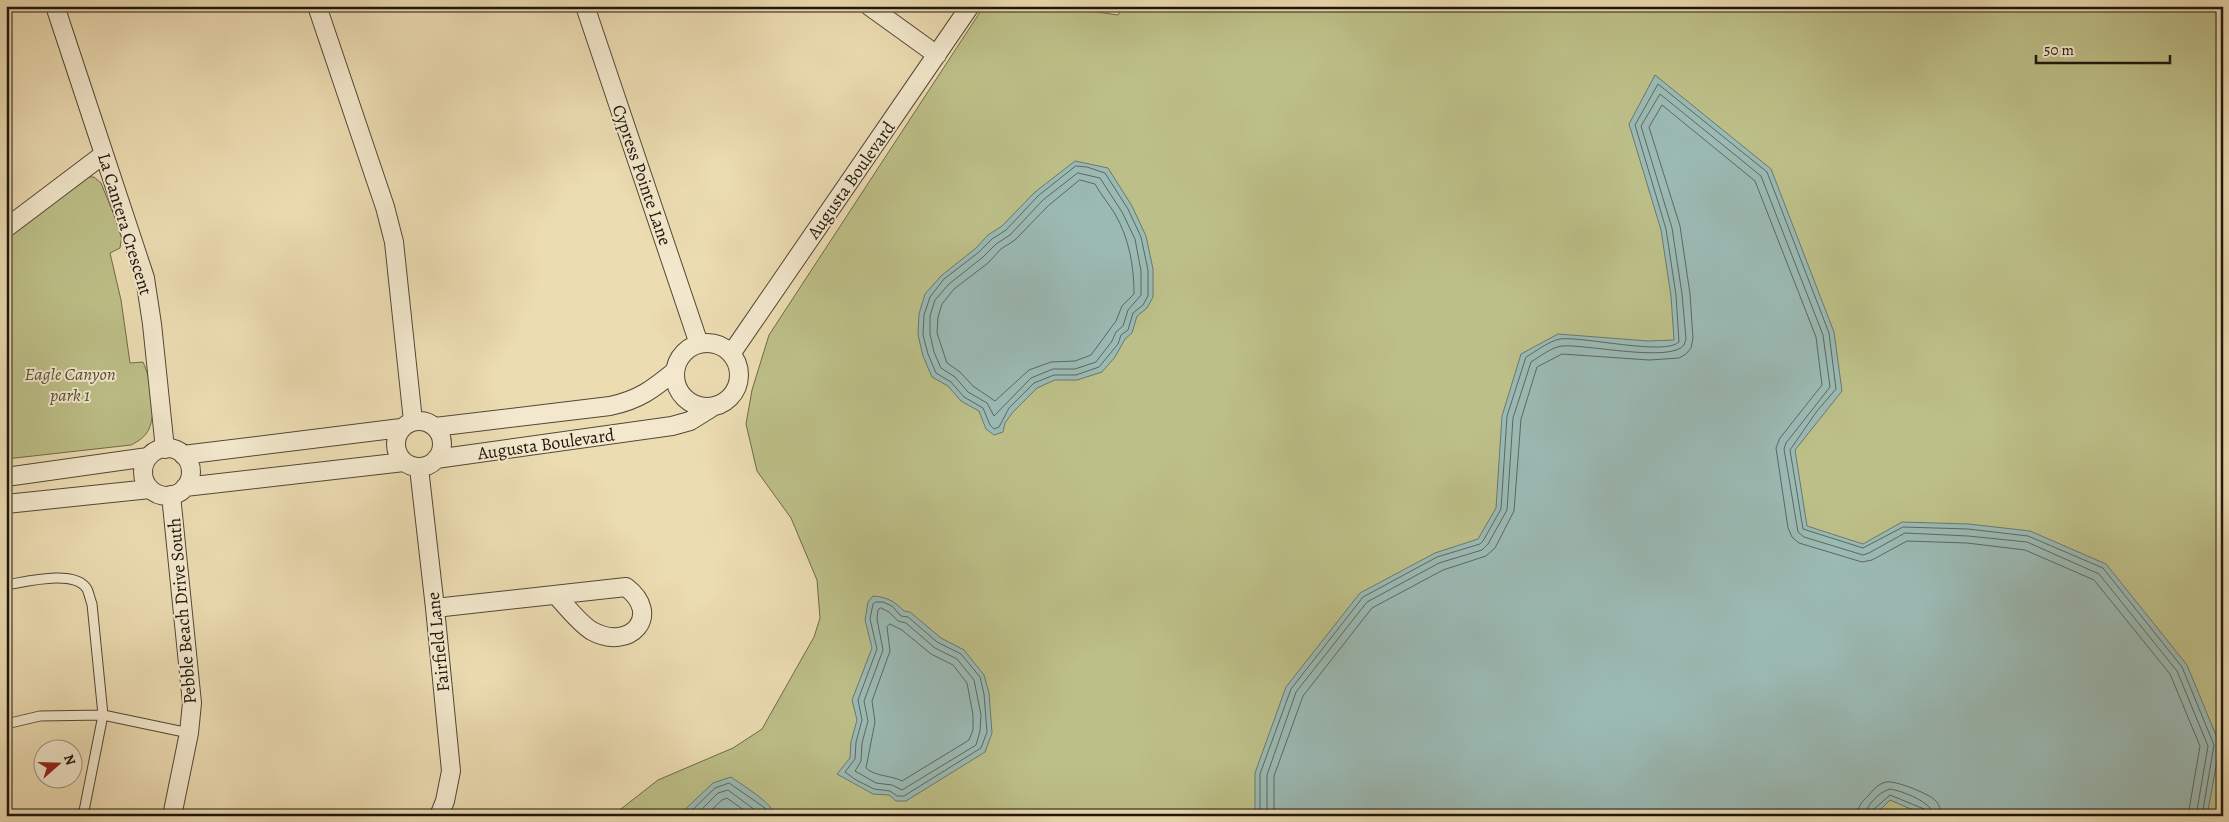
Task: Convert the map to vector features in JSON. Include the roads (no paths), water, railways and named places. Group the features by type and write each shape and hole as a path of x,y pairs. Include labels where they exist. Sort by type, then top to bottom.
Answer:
{"street":[{"name":"La Cantera Crescent","path":"54,6 145,278 152,324 165,449"},
{"path":"317,6 385,207 394,242 407,425 395,442 399,456 411,465"},
{"name":"Cypress Pointe Lane","path":"585,6 699,344"},
{"path":"869,6 937,55"},
{"name":"Augusta Boulevard","path":"731,354 970,6"},
{"path":"6,228 104,154"},
{"path":"699,344 717,344 731,354 737,362 739,383 735,392 729,400 711,408 694,404 680,393 676,382 675,370 683,354 699,344"},
{"name":"Augusta Boulevard","path":"434,427 629,402 648,393 675,370"},
{"name":"Augusta Boulevard","path":"436,460 672,426 690,421 711,408"},
{"path":"178,492 189,482 190,468 183,456 178,452 165,449 158,450 148,458 143,470 143,477 150,489 161,496 178,492 431,464 436,460 442,446 442,439 428,422 183,456"},
{"path":"6,477 148,458"},
{"name":"Fairfield Lane","path":"411,465 435,608 451,771 445,801 439,816"},
{"path":"6,504 150,489"},
{"name":"Pebble Beach Drive South","path":"172,816 189,733 192,703 178,492"},
{"path":"435,608 556,595"}],"lane":[{"path":"6,585 62,577 76,581 86,588 92,604 103,715 83,816"},
{"path":"6,724 40,716 103,715 189,733"}],"water":[{"path":"1655,75 1771,169 1834,332 1842,391 1795,450 1807,526 1863,544 1902,522 1969,524 2030,531 2106,564 2187,665 2220,745 2207,816 1927,816 1890,800 1874,816 1255,816 1255,773 1286,687 1360,593 1435,553 1478,539 1496,508 1502,416 1521,354 1558,334 1648,341 1674,340 1671,296 1661,230 1629,124"},
{"path":"1075,161 1108,168 1132,206 1146,236 1153,269 1153,297 1147,308 1137,316 1132,333 1125,339 1115,357 1102,372 1077,380 1055,380 1037,388 1013,412 1005,423 1003,432 994,435 986,429 979,411 961,401 948,386 932,377 923,356 918,335 919,314 925,294 941,276 976,248 988,235 1002,226 1035,192"},
{"path":"873,596 882,597 893,602 904,611 910,612 941,638 964,650 984,675 989,693 992,733 985,752 906,801 896,801 889,795 873,794 837,774 850,758 851,742 857,720 852,700 872,648 865,620 868,602"},
{"path":"731,777 763,800 775,816 678,816 713,783"}],"park label":[{"name":"Eagle Canyon park 1","path":"70,384"}]}
